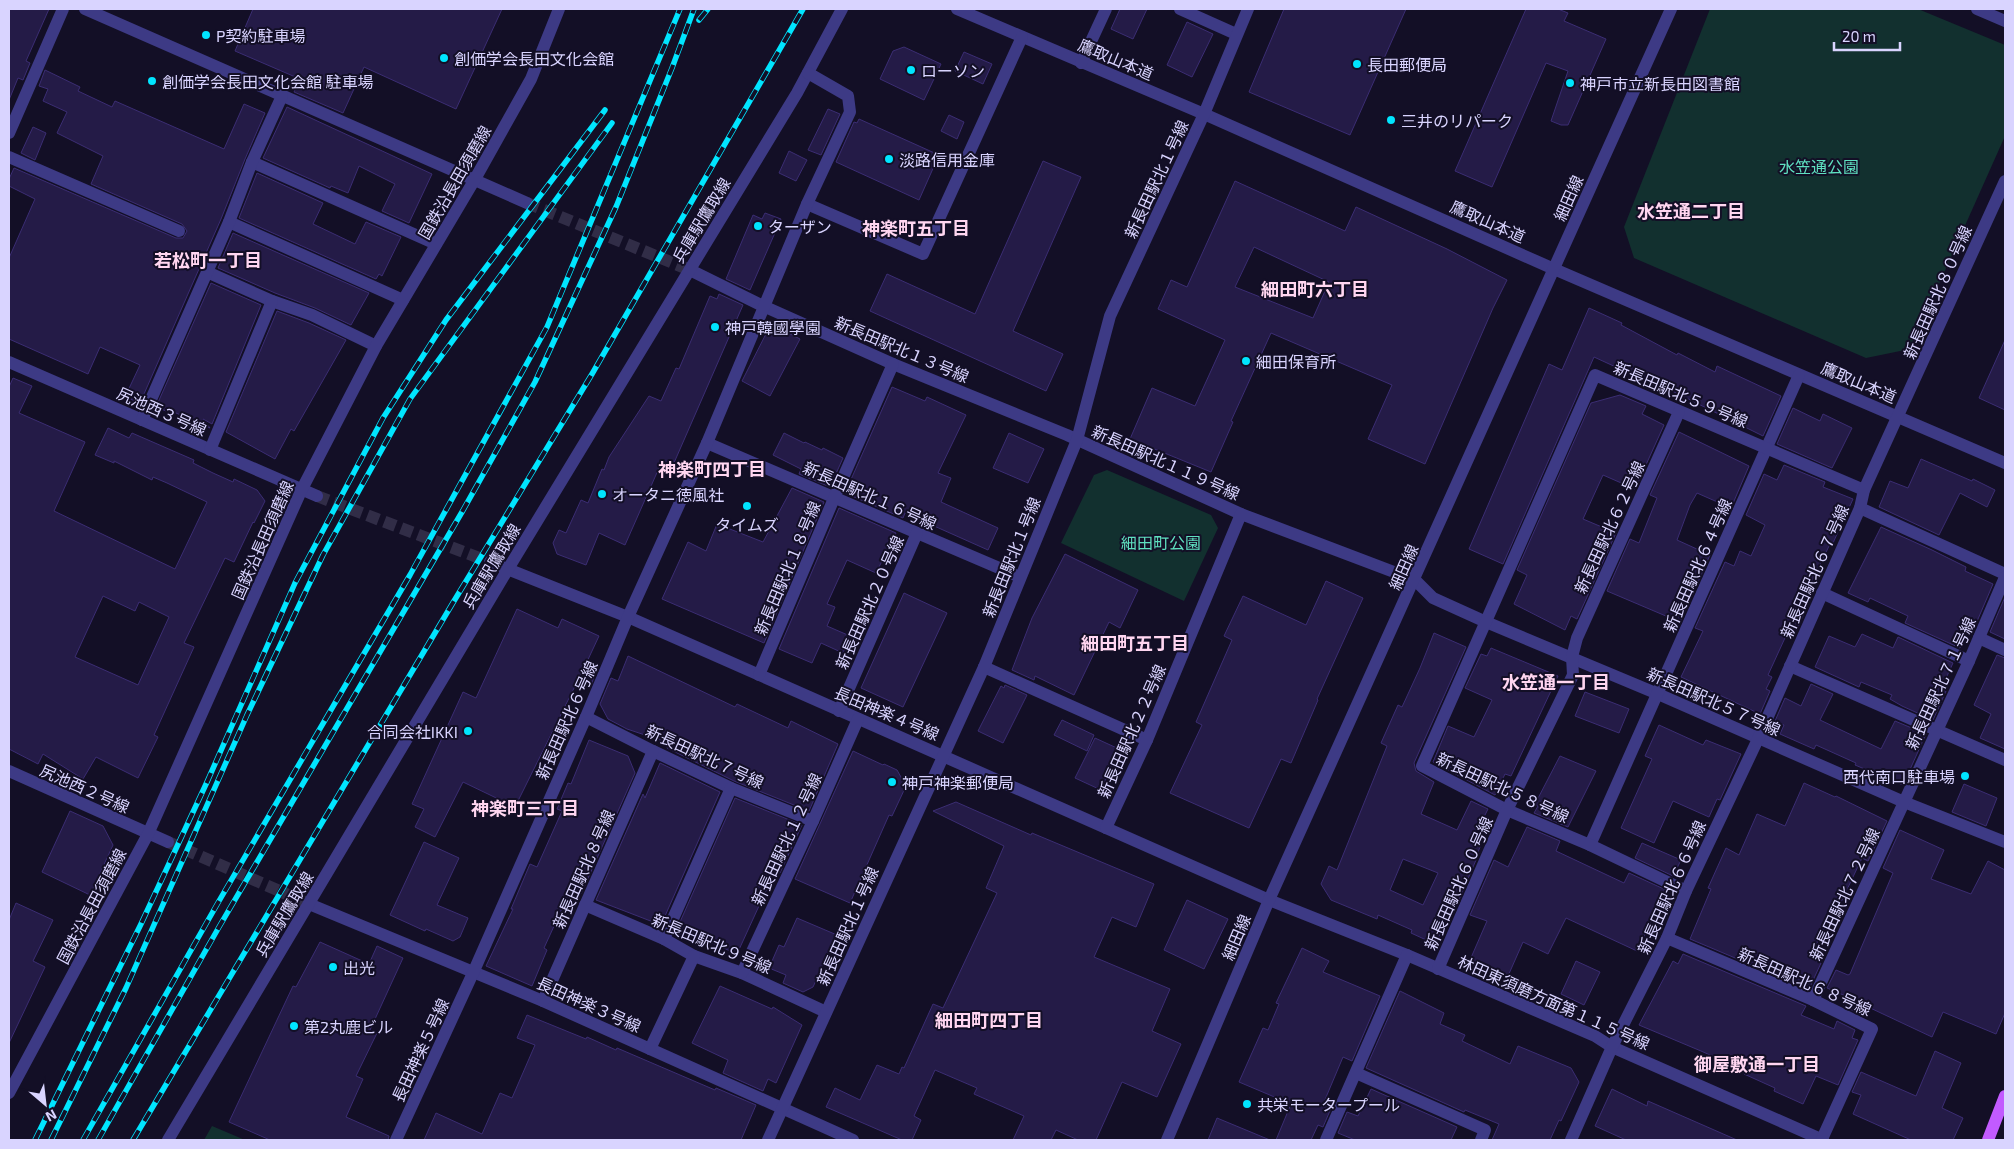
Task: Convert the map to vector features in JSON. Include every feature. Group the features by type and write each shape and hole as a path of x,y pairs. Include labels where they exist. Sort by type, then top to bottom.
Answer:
{"main road":[{"path":"1988,1140 2005,1096"}],"street":[{"path":"9,132 63,9"},
{"path":"85,9 527,203"},
{"name":"国鉄沿長田須磨線","path":"9,1093 148,834 301,490 376,346 531,80 559,9"},
{"name":"兵庫駅鷹取線","path":"168,1140 508,569 808,73 842,9"},
{"name":"鷹取山本道","path":"957,9 1204,114 1554,269 2005,463"},
{"path":"984,21 990,9"},
{"path":"1081,63 1106,9"},
{"path":"1180,9 1236,34"},
{"name":"新長田駅北１号線","path":"768,1140 984,667 1077,440 1110,316 1204,114 1248,9"},
{"name":"細田線","path":"1167,1140 1269,900 1671,9"},
{"path":"1977,9 2005,21"},
{"path":"807,204 923,254 1022,37"},
{"name":"新長田駅北６号線","path":"473,973 628,617 707,443 807,204 850,112 848,96 808,73"},
{"path":"142,420 282,96"},
{"path":"9,157 179,231"},
{"path":"252,162 436,244"},
{"name":"新長田駅北８０号線","path":"1899,416 2005,181"},
{"path":"229,222 403,300"},
{"name":"新長田駅北１３号線","path":"690,270 763,306 894,364 1077,440"},
{"path":"207,272 272,301 312,315 376,346"},
{"path":"210,450 272,301"},
{"name":"尻池西３号線","path":"9,362 301,490"},
{"name":"新長田駅北１８号線","path":"759,675 835,496 894,364"},
{"name":"新長田駅北５９号線","path":"1486,622 1595,375 1864,490"},
{"name":"新長田駅北６４号線","path":"1590,844 1799,375"},
{"name":"新長田駅北６２号線","path":"1507,810 1573,675 1572,657 1576,638 1680,412"},
{"name":"新長田駅北６７号線","path":"1758,739 1860,508 1864,490 1899,416"},
{"name":"新長田駅北１１９号線","path":"1077,440 1241,514"},
{"name":"新長田駅北１６号線","path":"707,443 835,496 1020,577"},
{"path":"301,490 317,496"},
{"name":"新長田駅北７１号線","path":"1860,508 2005,575 1979,638 1904,802"},
{"path":"1241,514 1415,580"},
{"name":"新長田駅北２２号線","path":"1106,828 1147,740 1241,514"},
{"name":"新長田駅北２０号線","path":"839,711 917,533"},
{"name":"長田神楽４号線","path":"490,562 628,617 1269,900"},
{"name":"新長田駅北５７号線","path":"1415,580 1433,598 1486,622 1658,694 1904,802 2005,842"},
{"path":"1822,593 1968,661"},
{"name":"新長田駅北５８号線","path":"1486,622 1422,766 1507,810 1590,844 1686,891"},
{"path":"1979,638 2005,650"},
{"path":"1790,666 2005,760"},
{"path":"984,667 1147,740"},
{"name":"新長田駅北７号線","path":"586,717 731,788 813,821"},
{"name":"新長田駅北１２号線","path":"742,973 858,719"},
{"name":"新長田駅北６６号線","path":"1572,1140 1612,1046 1667,938 1686,891 1758,739"},
{"name":"新長田駅北８号線","path":"543,1001 653,751"},
{"name":"尻池西２号線","path":"9,771 148,834"},
{"path":"664,939 731,788"},
{"name":"新長田駅北７２号線","path":"1813,1000 1904,802"},
{"name":"新長田駅北６０号線","path":"1438,969 1507,810"},
{"path":"148,834 168,842"},
{"name":"林田東須磨方面第１１５号線","path":"1269,900 1407,955 1595,1036 1612,1046 1822,1140"},
{"name":"長田神楽３号線","path":"309,904 543,1001 853,1140"},
{"name":"新長田駅北９号線","path":"584,905 664,939 694,956 742,973 826,1012"},
{"name":"新長田駅北６８号線","path":"1667,938 1813,1000 1872,1029 1822,1140"},
{"path":"1328,1140 1407,955"},
{"path":"650,1049 694,956"},
{"name":"長田神楽５号線","path":"396,1140 473,973"},
{"path":"1356,1072 1485,1130 1480,1140"}],"green space":[{"name":"水笠通公園","path":"1710,9 1918,9 2005,45 2005,136 1910,349 1866,358 1634,258 1624,227"},
{"name":"細田町公園","path":"1107,470 1211,515 1218,528 1184,601 1061,543 1094,475"},
{"path":"212,1126 245,1140 204,1140"}],"building":[{"path":"9,9 49,9 26,61 30,63 23,80 18,78 9,100"},
{"path":"253,9 502,9 456,109 364,67 343,113 294,92 300,79 235,51"},
{"path":"1120,9 1147,9 1133,39 1111,29"},
{"path":"1284,9 1406,9 1350,135 1249,92"},
{"path":"1526,9 1558,9 1568,13 1564,21 1606,39 1568,125 1561,125 1551,121 1568,71 1546,63 1492,187 1455,171"},
{"path":"1187,22 1213,34 1192,77 1167,65"},
{"path":"904,47 941,64 924,100 880,79 893,51"},
{"path":"964,52 992,64 983,84 955,71"},
{"path":"45,70 80,87 78,91 112,107 115,101 224,149 244,104 265,113 221,219 140,403 125,397 140,365 100,347 88,374 9,339 9,258 35,199 9,186 9,179 14,168 176,238 183,238 187,231 182,224 91,184 103,156 57,133 67,112 43,101 48,89 39,86"},
{"path":"287,107 432,174 409,223 382,211 395,184 359,166 348,193 331,186 330,188 263,158"},
{"path":"828,109 840,114 821,155 808,150"},
{"path":"949,115 964,122 957,139 941,131"},
{"name":"淡路信用金庫","path":"859,119 939,155 919,200 836,162 854,122 857,123"},
{"path":"33,127 46,133 35,160 21,153"},
{"path":"789,151 807,160 796,181 779,173"},
{"path":"1043,161 1081,177 1013,331 1063,354 1046,391 870,311 887,274 975,314"},
{"path":"257,173 323,203 313,224 355,244 366,222 401,237 382,276 379,274 376,279 239,218"},
{"path":"1235,181 1345,231 1356,207 1447,249 1507,280 1425,464 1368,439 1392,385 1271,333 1231,421 1233,422 1211,472 1130,439 1152,388 1195,406 1225,340 1158,309 1171,280 1187,287","holes":["1254,247 1329,282 1313,318 1235,287"]},
{"path":"765,213 781,219 750,290 726,279 753,215 762,219"},
{"path":"233,233 369,293 351,325 218,268"},
{"path":"211,283 261,305 212,424 203,419 210,428 167,409 166,411 156,407"},
{"path":"719,294 743,305 670,472 659,468 625,545 599,533 586,565 557,554 553,543 559,530 566,533 581,500 588,503 602,469 604,470 609,457 649,396 661,401 676,368 679,369 710,296 717,299"},
{"path":"1589,308 1622,323 1621,325 1677,355 1678,353 1715,372 1717,366 1781,396 1763,436 1658,384 1654,391 1645,387 1655,385 1594,357 1503,564 1469,549 1549,364 1562,370"},
{"path":"277,311 346,340 294,431 291,429 275,459 226,432"},
{"path":"771,324 800,339 770,396 742,381"},
{"path":"2005,340 2005,410 1979,398"},
{"path":"13,378 32,386 19,413 85,442 54,511 175,569 207,502 153,477 152,480 114,461 114,463 95,455 108,428 129,438 132,433 194,460 193,463 213,473 233,482 234,479 257,490 265,501 234,562 225,558 184,643 194,647 154,735 158,737 138,778 96,757 83,779 43,754 38,764 9,749 9,387","holes":["103,596 135,611 139,602 169,617 138,685 75,657"]},
{"path":"892,387 925,401 927,397 966,415 938,473 951,478 941,502 998,528 988,550 905,513 903,518 845,493"},
{"path":"1620,395 1646,406 1642,414 1664,425 1635,489 1603,475 1583,519 1616,533 1577,619 1571,616 1565,630 1514,604 1527,575 1517,570 1591,403"},
{"path":"1793,408 1820,421 1823,414 1852,428 1832,468 1777,444"},
{"path":"1679,432 1749,466 1731,508 1697,493 1690,505 1677,540 1710,555 1680,622 1607,591 1630,539 1639,543 1657,498 1650,495"},
{"path":"784,433 843,458 830,487 799,474 801,469 773,455"},
{"path":"1009,433 1044,449 1028,483 993,468"},
{"path":"1921,459 1972,481 1973,479 1995,490 1987,507 1960,493 1939,535 1879,507 1890,481 1908,488"},
{"path":"1784,465 1825,482 1823,487 1853,499 1833,543 1831,542 1810,585 1815,587 1797,630 1790,627 1768,675 1772,677 1766,689 1770,691 1760,714 1681,677 1703,631 1695,628 1725,562 1734,566 1740,551 1751,556 1765,525 1746,515 1764,474 1777,480"},
{"path":"792,488 824,502 764,643 662,599 688,542 706,551 717,524 763,542"},
{"path":"839,508 896,533 876,573 847,560 827,604 835,607 827,626 850,636 843,653 821,643 812,663 779,649"},
{"path":"1881,527 1966,567 1965,571 1993,584 1975,626 1971,624 1960,648 1905,623 1908,616 1870,598 1868,602 1848,593"},
{"path":"1065,554 1138,590 1120,628 1109,622 1074,695 1035,676 1034,680 1012,670 1032,618"},
{"path":"1326,581 1363,598 1317,699 1291,763 1281,759 1249,828 1170,793 1202,725 1196,722 1232,640 1224,636 1243,596 1306,625"},
{"path":"904,593 947,613 903,707 861,688"},
{"path":"2005,597 2005,639 1990,632"},
{"path":"517,609 558,628 562,619 599,636 585,666 596,672 591,685 583,670 515,807 463,782 435,837 415,827 424,809 412,804 463,692 476,698"},
{"path":"1434,633 1466,647 1414,763 1416,771 1434,782 1421,814 1457,830 1471,801 1488,809 1484,817 1489,819 1482,836 1484,837 1479,853 1455,909 1435,944 1411,933 1412,930 1378,915 1377,919 1331,900 1321,884 1329,866 1337,870 1387,746 1381,743 1398,705 1402,707","holes":["1403,859 1438,873 1423,905 1390,890"]},
{"path":"1862,634 1893,648 1898,637 1953,663 1941,689 1946,691 1933,720 1890,699 1892,695 1861,682 1859,687 1815,667 1829,636 1855,647"},
{"path":"1491,648 1558,676 1511,776 1505,774 1495,795 1433,762 1448,726 1474,737 1492,700 1465,688 1481,654 1487,656"},
{"path":"1997,655 2005,658 2005,749 1980,738 1991,714 1974,705"},
{"path":"628,656 735,707 737,704 788,728 791,721 838,744 809,811 734,781 667,748 669,743 627,729 608,719 600,704 611,678 618,681"},
{"path":"1811,684 1833,694 1820,720 1881,749 1895,721 1926,734 1903,785 1855,765 1856,763 1816,745 1814,749 1780,734 1784,725 1775,721 1785,698 1801,706"},
{"path":"1005,685 1027,695 1003,743 978,731 1001,686 1004,688"},
{"path":"1585,692 1629,709 1619,733 1575,716"},
{"path":"1062,720 1094,735 1087,751 1054,735"},
{"path":"1659,725 1703,745 1706,740 1741,754 1720,800 1717,799 1709,817 1673,801 1654,843 1621,828 1652,759 1645,756"},
{"path":"1095,738 1119,749 1101,790 1075,778"},
{"path":"589,740 628,756 635,773 581,894 571,889 544,948 547,950 532,986 486,966 513,909 511,909 530,864 537,867 562,811 557,809 568,783 571,784"},
{"path":"853,751 897,770 906,786 892,816 889,815 850,903 795,879"},
{"path":"1560,756 1596,771 1568,827 1534,813 1538,806 1535,804"},
{"path":"660,763 720,792 661,925 596,900 643,794 645,798"},
{"path":"1804,783 1836,796 1887,821 1868,861 1862,858 1834,917 1830,915 1810,958 1821,963 1809,989 1690,939 1711,889 1708,888 1726,848 1739,855 1757,814 1785,826"},
{"path":"1964,784 1997,798 1986,826 1952,812"},
{"path":"735,798 802,825 780,873 775,871 737,954 703,939 700,945 676,931"},
{"path":"956,802 1031,835 1032,833 1154,884 1136,927 1112,917 1094,957 1170,989 1152,1031 1181,1044 1157,1097 1122,1082 1096,1140 1078,1140 1056,1130 1051,1140 1013,1140 1024,1116 974,1094 977,1088 935,1070 914,1116 921,1120 912,1140 902,1140 826,1107 835,1088 860,1100 877,1065 899,1074 902,1067 904,1068 933,1004 943,1008 997,893 986,888 1004,846 933,811"},
{"path":"70,811 103,826 113,845 90,895 42,872"},
{"path":"1527,827 1560,841 1556,851 1624,883 1629,873 1666,890 1637,951 1566,918 1548,954 1523,942 1508,976 1470,960 1487,921 1470,915 1494,860 1508,867"},
{"path":"1900,830 1944,850 1931,879 1971,894 1988,861 2005,870 2005,1013 1996,1034 1943,1012 1932,1037 1866,1006 1862,1015 1844,1006 1848,997 1827,988 1836,970 1848,975 1850,974 1893,873 1883,868"},
{"path":"424,842 459,858 437,905 468,918 460,937 453,941 390,915"},
{"path":"1642,843 1681,860 1673,876 1635,858"},
{"path":"1187,900 1228,919 1204,969 1164,950"},
{"path":"16,903 53,920 33,961 45,967 9,1043 9,920"},
{"path":"797,918 837,935 813,987 803,992 783,983 786,975 769,968 779,945 784,947"},
{"path":"320,942 369,964 377,946 403,958 370,1030 377,1033 356,1076 363,1079 346,1117 389,1136 388,1140 270,1140 229,1122 293,986 296,987"},
{"path":"1302,948 1329,961 1323,972 1380,996 1352,1061 1343,1057 1324,1102 1332,1106 1323,1127 1318,1125 1311,1140 1276,1140 1291,1104 1239,1082 1263,1028 1268,1030 1279,1004 1276,1003"},
{"path":"1683,954 1806,1006 1801,1015 1834,1029 1837,1021 1855,1030 1852,1038 1858,1040 1838,1085 1816,1076 1803,1104 1774,1091 1775,1088 1744,1074 1746,1071 1639,1025 1673,961 1678,964"},
{"path":"1576,961 1600,972 1584,1005 1561,994"},
{"path":"720,986 772,1009 773,1007 802,1025 776,1083 768,1079 763,1091 723,1073 728,1060 692,1043"},
{"path":"1400,991 1444,1013 1440,1024 1465,1035 1462,1041 1510,1064 1518,1046 1571,1068 1579,1082 1550,1140 1492,1140 1499,1124 1465,1110 1464,1112 1366,1068"},
{"path":"527,1015 616,1050 617,1048 715,1090 716,1088 756,1105 741,1140 424,1140 436,1113 482,1134 500,1093 512,1098 535,1045 517,1038"},
{"path":"1935,1051 1961,1063 1942,1108 1963,1118 1953,1140 1911,1140 1853,1114 1861,1095 1852,1092 1861,1072 1916,1096"},
{"path":"1371,1089 1457,1127 1451,1140 1355,1140 1338,1133 1347,1112 1358,1116"},
{"path":"1612,1089 1647,1106 1648,1101 1737,1140 1626,1140 1595,1126"},
{"path":"1217,1118 1270,1140 1208,1140"}],"tunnel":[{"path":"527,203 690,270"},
{"path":"317,496 490,562"},
{"path":"168,842 309,904"}],"railway":[{"path":"83,1140 219,901 410,575 547,327 680,9"},
{"path":"98,1140 219,927 462,512 535,382 616,207 694,9"},
{"path":"699,20 708,9"},
{"path":"133,1140 454,601 592,374 803,9"},
{"path":"35,1140 141,924 207,782 295,583 383,418 446,320 605,110"},
{"path":"51,1140 126,988 247,715 323,555 410,399 612,123"}],"place":[{"name":"P契約駐車場","path":"206,35"},
{"name":"創価学会長田文化会館","path":"444,58"},
{"name":"長田郵便局","path":"1357,64"},
{"name":"ローソン","path":"911,70"},
{"name":"創価学会長田文化会館 駐車場","path":"152,81"},
{"name":"神戸市立新長田図書館","path":"1570,83"},
{"name":"三井のリパーク","path":"1391,120"},
{"name":"淡路信用金庫","path":"889,159"},
{"name":"ターザン","path":"758,226"},
{"name":"神戸韓國學園","path":"715,327"},
{"name":"細田保育所","path":"1246,361"},
{"name":"オータニ徳風社","path":"602,494"},
{"name":"タイムズ","path":"747,506"},
{"name":"合同会社IKKI","path":"468,731"},
{"name":"西代南口駐車場","path":"1965,776"},
{"name":"神戸神楽郵便局","path":"892,782"},
{"name":"出光","path":"333,967"},
{"name":"第2丸鹿ビル","path":"294,1026"},
{"name":"共栄モータープール","path":"1247,1104"}],"district":[{"name":"水笠通二丁目","path":"1691,211"},
{"name":"神楽町五丁目","path":"916,228"},
{"name":"若松町一丁目","path":"208,260"},
{"name":"細田町六丁目","path":"1315,289"},
{"name":"神楽町四丁目","path":"712,469"},
{"name":"細田町五丁目","path":"1135,643"},
{"name":"水笠通一丁目","path":"1556,682"},
{"name":"神楽町三丁目","path":"525,808"},
{"name":"細田町四丁目","path":"989,1020"},
{"name":"御屋敷通一丁目","path":"1757,1064"}]}
